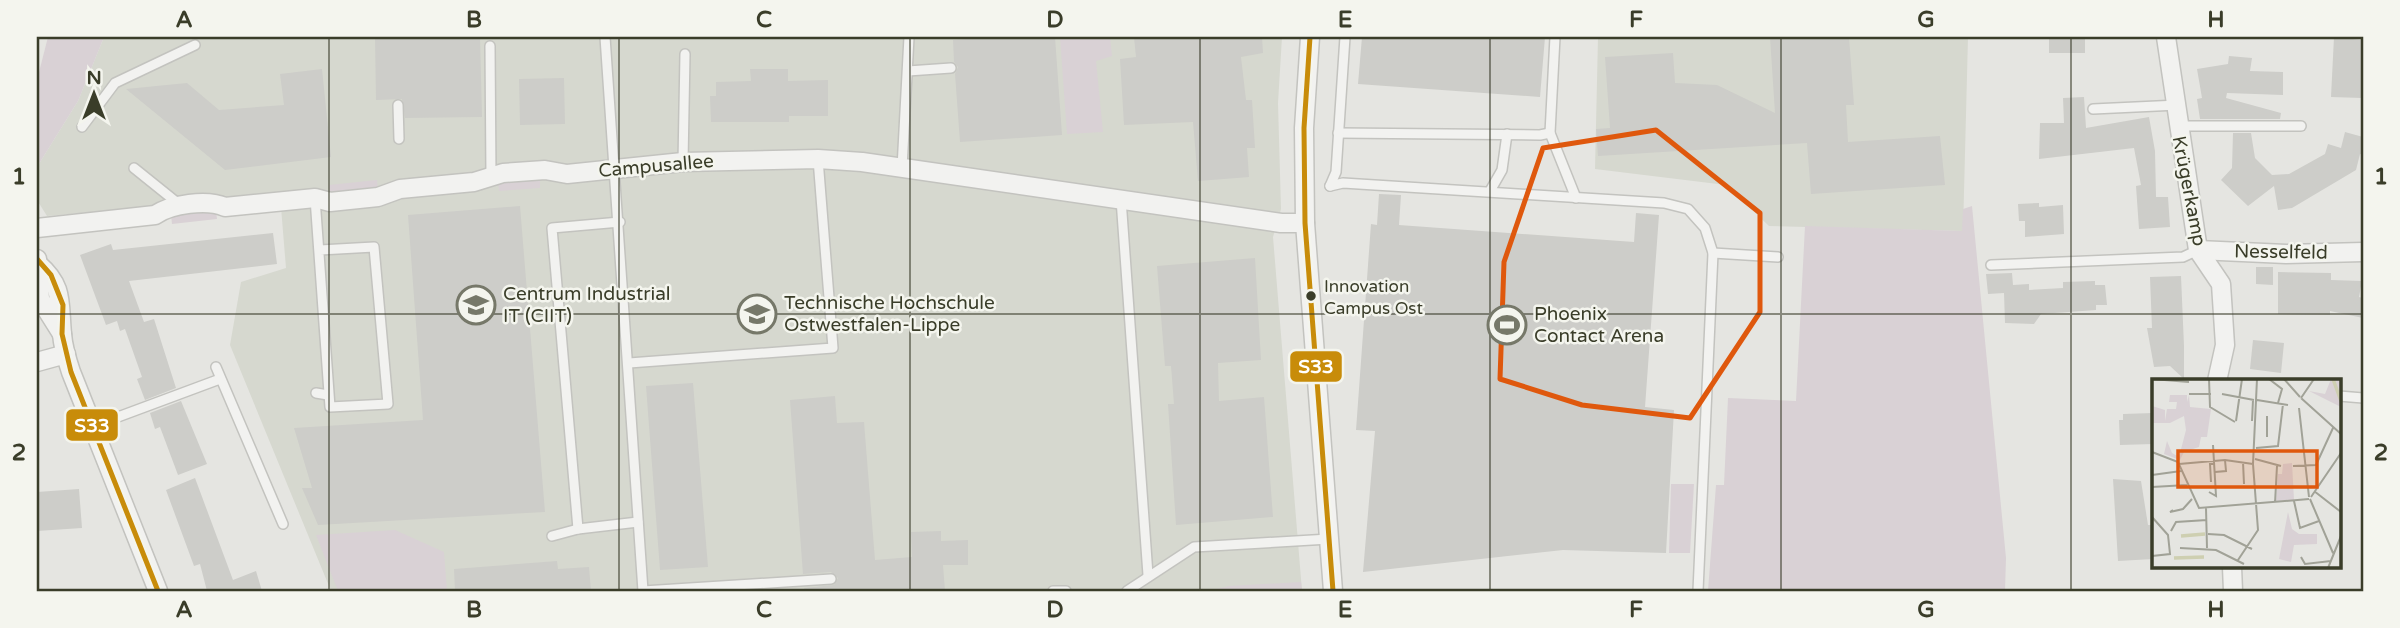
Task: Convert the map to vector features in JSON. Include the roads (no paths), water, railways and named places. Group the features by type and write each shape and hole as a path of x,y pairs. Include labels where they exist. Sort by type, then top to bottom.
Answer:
{"street":[{"path":"1310,37 1304,128 1305,223 1333,591"},
{"name":"Krügerkamp","path":"2165,37 2178,105 2177,126 2198,250 2221,284 2225,345 2217,379"},
{"name":"Campusallee","path":"37,228 155,215 164,209 181,206 215,203 225,207 315,198 330,202 378,197 400,189 474,182 545,170 567,174 683,162 818,159 902,168 1280,223 1305,223"},
{"name":"Nesselfeld","path":"2198,250 2286,254 2363,252"},
{"path":"38,262 51,275 63,305 62,334 66,354 91,427 158,591"},
{"path":"37,362 66,354"},
{"path":"2232,568 2233,591"}],"lane":[{"path":"605,37 617,169 643,591 831,579"},
{"path":"902,168 909,37"},
{"path":"1345,37 1335,175 1330,186 1343,183 1664,203 1688,209 1705,228 1713,253 1698,591"},
{"path":"1555,37 1550,133 1576,198"},
{"path":"82,127 115,83 195,45"},
{"path":"490,46 491,177"},
{"path":"683,162 685,54"},
{"path":"908,71 951,68"},
{"path":"398,105 399,139"},
{"path":"2093,109 2178,105"},
{"path":"2177,126 2301,126"},
{"path":"1338,133 1550,133"},
{"path":"1490,191 1502,170 1507,134"},
{"path":"629,363 833,348 818,159"},
{"path":"134,167 181,206"},
{"path":"315,198 330,407 388,404 374,247 320,250"},
{"path":"1121,199 1148,575"},
{"path":"578,529 552,228 620,222"},
{"path":"1991,265 2183,257 2198,250"},
{"path":"1713,253 1778,257"},
{"path":"216,367 283,524"},
{"path":"91,427 219,379"},
{"path":"316,393 328,395"},
{"path":"2340,396 2363,398"},
{"path":"552,536 578,529 638,522"},
{"path":"1126,591 1194,547 1329,539"},
{"path":"1053,591 1066,591"}],"place":[{"name":"Innovation Campus Ost","path":"1311,296"},
{"name":"Centrum Industrial IT (CIIT)","path":"476,305"},
{"name":"Technische Hochschule Ostwestfalen-Lippe","path":"757,314"},
{"name":"Phoenix Contact Arena","path":"1507,325"}]}
